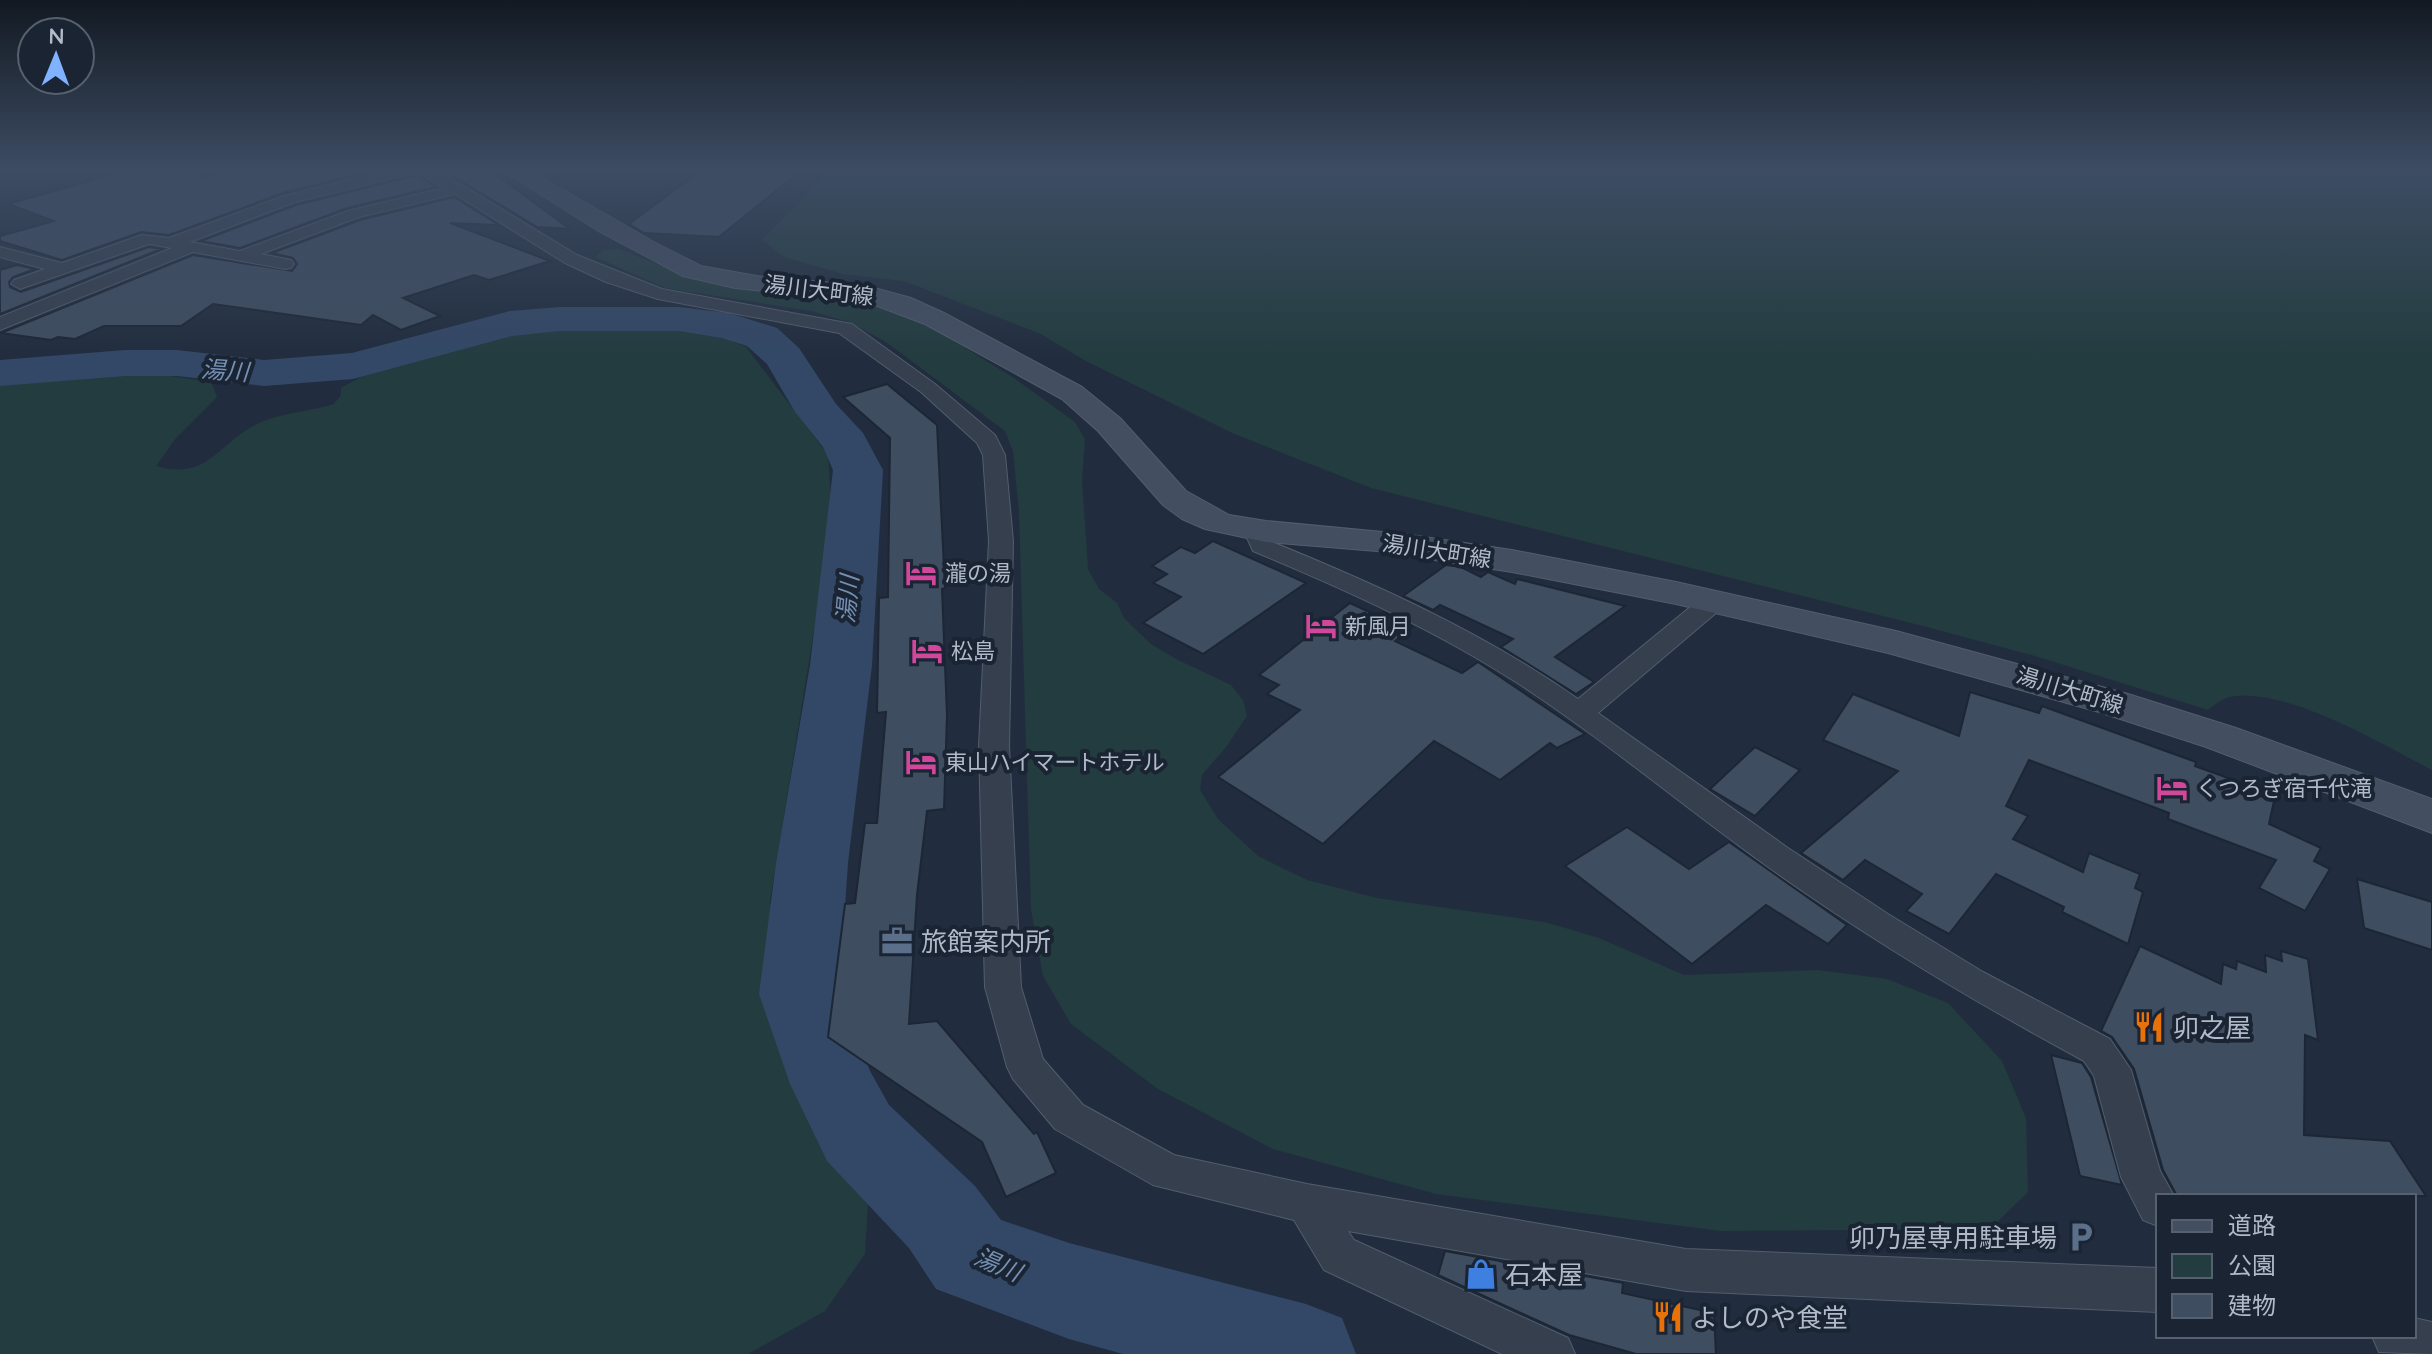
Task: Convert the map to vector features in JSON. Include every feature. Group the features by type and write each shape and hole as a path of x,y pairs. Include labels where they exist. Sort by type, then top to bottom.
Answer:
{"main road":[{"name":"湯川大町線","path":"617,232 693,271 758,283 866,294 910,307 936,319 1073,393 1096,411 1170,495 1190,511 1211,520 1256,531 1358,539 1538,566 1860,633 2040,680 2326,775 2432,817"}],"street":[{"path":"171,243 200,232"},
{"path":"241,256 305,232"},
{"path":"528,232 571,259 658,294 845,328 928,388 987,440 994,455 1001,541 994,746 1003,987 1026,1067 1069,1117 1167,1172 1307,1204 1686,1270 2156,1290"},
{"path":"20,284 148,239 285,264"},
{"path":"0,324 191,247"},
{"path":"1,252 63,269"},
{"path":"1256,531 1262,546 1339,578 1446,631 1529,678 1776,856 1876,923 1970,982 2097,1050 2112,1070 2141,1177 2156,1203"},
{"path":"1580,713 1714,601"},
{"path":"1307,1204 1339,1255 1552,1354"},
{"path":"2403,1338 2432,1345"}],"green space":[{"path":"770,232 2432,232 2432,770 2333,720 2278,700 2252,696 2229,697 2208,710 2035,656 1923,626 1371,488 1230,432 1084,360 1041,334 904,281 843,274 784,257 762,240"},
{"path":"619,249 685,275 851,299 911,314 1014,378 1075,422 1085,439 1082,481 1088,569 1099,589 1117,603 1124,618 1151,644 1231,685 1243,700 1247,716 1202,775 1200,790 1218,819 1258,856 1307,880 1377,898 1545,922 1599,938 1684,975 1818,970 1887,979 1948,1003 2002,1061 2026,1118 2028,1192 1990,1229 1721,1231 1436,1194 1273,1149 1158,1089 1071,1024 1043,976 1031,910 1019,513 1013,451 1005,431 886,342 849,322 811,311 665,288 595,257 603,250"},
{"path":"568,325 682,328 723,337 746,347 828,455 832,519 770,901 788,1025 868,1204 865,1254 825,1311 748,1354 0,1354 0,377 137,371 211,382 217,397 176,438 156,466 188,469 210,459 255,425 283,415 334,404 341,395 341,388 394,363 452,345"}],"building":[{"path":"14,232 140,232 62,260 0,241 0,236"},
{"path":"143,232 177,232 169,235"},
{"path":"224,232 282,232 240,248 201,241"},
{"path":"328,232 474,232 550,261 489,280 474,275 403,298 440,316 401,330 373,315 361,325 213,304 181,326 104,326 75,339 58,337 51,340 1,333 193,255 292,271 297,264 293,258 272,253"},
{"path":"643,232 725,232 719,237"},
{"path":"149,247 161,249 0,314 0,270 17,265 35,269 13,277 9,282 10,287 21,292"},
{"path":"887,384 937,425 945,588 942,589 947,715 944,809 927,811 917,895 909,1024 937,1021 1034,1134 1037,1132 1056,1173 1006,1197 982,1142 828,1037 845,904 855,903 865,823 877,823 886,712 877,713 879,598 888,597 890,438 843,397"},
{"path":"1213,541 1306,583 1203,654 1143,623 1181,597 1153,583 1167,574 1152,566 1181,547 1195,553"},
{"path":"1446,565 1461,567 1481,577 1488,572 1515,584 1517,579 1625,606 1555,657 1594,682 1576,694 1501,647 1513,639 1440,605 1433,610 1403,596"},
{"path":"1350,603 1378,616 1383,612 1413,627 1395,641 1462,673 1478,662 1585,734 1557,748 1550,743 1500,780 1434,741 1323,844 1218,777 1300,710 1267,694 1279,685 1259,675"},
{"path":"1970,692 2039,713 2042,706 2196,762 2195,766 2242,783 2241,789 2274,801 2269,824 2321,848 2314,861 2330,869 2305,911 2259,888 2276,860 2168,819 2169,813 2029,760 2006,806 2028,816 2013,839 2083,872 2089,853 2140,874 2135,888 2143,892 2128,944 2062,912 2064,907 1996,874 1949,934 1906,911 1922,894 1865,860 1843,880 1801,853 1898,771 1823,740 1853,694 1959,736"},
{"path":"1755,747 1800,770 1755,816 1710,789"},
{"path":"1627,827 1689,869 1729,842 1847,925 1828,944 1766,905 1692,964 1565,866"},
{"path":"2357,879 2432,902 2432,950 2364,928"},
{"path":"2140,946 2221,984 2223,964 2236,969 2237,961 2266,972 2265,955 2282,961 2281,951 2308,959 2318,1040 2305,1035 2304,1135 2390,1141 2426,1196 2176,1194 2163,1170 2134,1069 2112,1037 2101,1031"},
{"path":"2051,1055 2082,1063 2091,1077 2122,1185 2080,1176"},
{"path":"1445,1251 1500,1261 1557,1282 1558,1271 1623,1283 1622,1293 1714,1313 1716,1354 1636,1354 1569,1335 1438,1275"}],"waterway":[{"name":"湯川","path":"0,373 125,363 177,363 264,373 353,366 510,324 559,319 679,319 729,326 762,337 784,357 818,412 846,443 858,470 841,665 812,863 799,994 833,1084 858,1133 942,1217 970,1256 1069,1291 1306,1354"}],"place":[{"name":"瀧の湯","path":"921,573"},
{"name":"新風月","path":"1321,626"},
{"name":"松島","path":"927,651"},
{"name":"東山ハイマートホテル","path":"921,762"},
{"name":"くつろぎ宿千代滝","path":"2172,788"},
{"name":"旅館案内所","path":"897,941"},
{"name":"卯之屋","path":"2149,1027"},
{"name":"卯乃屋専用駐車場","path":"2081,1237"},
{"name":"石本屋","path":"1481,1274"},
{"name":"よしのや食堂","path":"1668,1317"}]}
